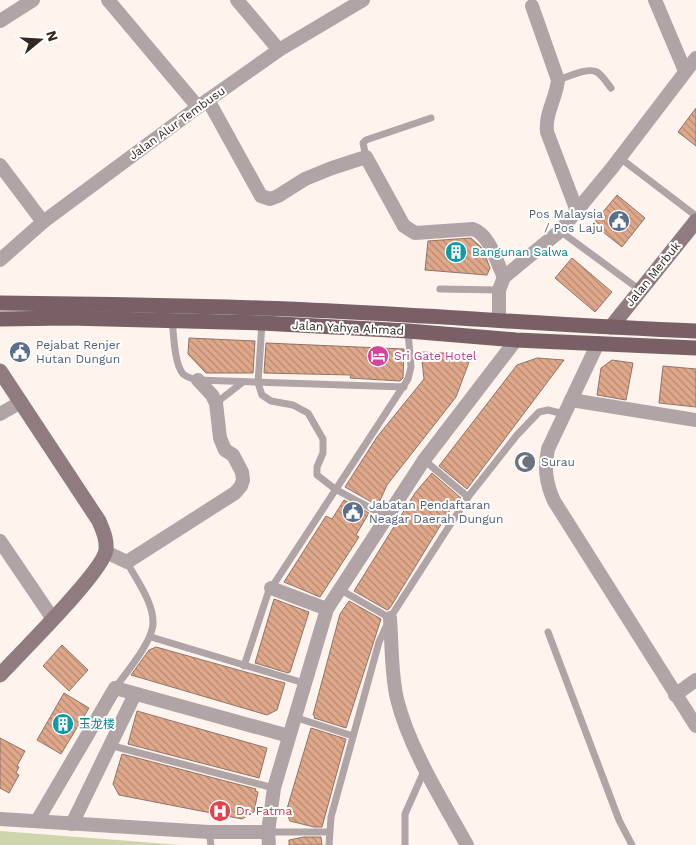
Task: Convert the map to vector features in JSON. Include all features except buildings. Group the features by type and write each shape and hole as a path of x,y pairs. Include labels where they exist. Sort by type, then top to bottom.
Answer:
{"main road":[{"name":"Jalan Yahya Ahmad","path":"0,303 228,307 499,319 696,331"},
{"name":"Jalan Yahya Ahmad","path":"0,319 68,318 262,323 408,331 516,340 696,348"}],"street":[{"path":"0,22 33,0"},
{"path":"108,0 203,103 261,196 266,198 278,196 306,179 366,157 404,226 415,233 473,229 479,231 486,239 504,277"},
{"path":"237,0 279,50"},
{"name":"Jalan Alur Tembusu","path":"0,260 43,222 203,103 279,50 364,0"},
{"path":"655,0 685,71"},
{"path":"532,6 558,80 546,118 547,132 577,211"},
{"path":"499,319 498,290 504,277 560,231 620,158 696,58"},
{"path":"0,165 43,222"},
{"name":"Jalan Merbuk","path":"611,327 696,221"},
{"path":"0,819 72,824 210,839 269,838 274,788 326,609 424,460 516,340"},
{"path":"598,343 548,449 545,465 549,490 554,502 696,726"},
{"path":"0,371 99,521 106,536 106,552 100,565 53,619 0,675"},
{"path":"106,552 127,562 235,493 241,486 243,480 242,472 233,455 225,450 220,438 216,403 212,395 198,380"},
{"path":"571,400 696,420"},
{"path":"0,414 21,402"},
{"path":"0,541 53,619"},
{"path":"271,588 326,609"},
{"path":"390,618 394,682 406,725 425,769 466,845"},
{"path":"675,695 696,680"},
{"path":"37,821 115,688 289,736"},
{"path":"72,824 135,694"}],"lane":[{"path":"558,80 594,71 611,88"},
{"path":"366,157 362,147 366,140 431,118"},
{"path":"620,158 696,216"},
{"path":"560,231 640,291"},
{"path":"440,289 498,290"},
{"path":"172,321 177,361 180,369 184,376 198,380 404,387"},
{"path":"262,323 258,383 262,396 271,401 293,405 308,413 323,439 323,453 317,467 317,475 336,489 386,517"},
{"path":"244,666 263,606 271,588 404,387 410,373 408,331"},
{"path":"216,403 243,382"},
{"path":"329,845 331,817 379,642 390,618 468,496 534,415 548,410 564,414"},
{"path":"424,460 468,496"},
{"path":"115,688 151,637 154,624 152,613 127,562"},
{"path":"339,589 390,618"},
{"path":"548,632 619,820 632,845"},
{"path":"151,637 304,683"},
{"path":"294,717 353,736"},
{"path":"109,745 274,788"},
{"path":"405,845 405,814 425,769"},
{"path":"269,838 329,832"}],"green space":[{"path":"0,831 181,845 0,845"}],"place":[{"name":"Pos Malaysia / Pos Laju","path":"619,221"},
{"name":"Bangunan Salwa","path":"456,252"},
{"name":"Pejabat Renjer Hutan Dungun","path":"20,352"},
{"name":"Sri Gate Hotel","path":"378,356"},
{"name":"Surau","path":"525,462"},
{"name":"Jabatan Pendaftaran Neagar Daerah Dungun","path":"353,512"},
{"name":"玉龙楼","path":"63,724"},
{"name":"Dr. Fatma","path":"220,811"}]}
